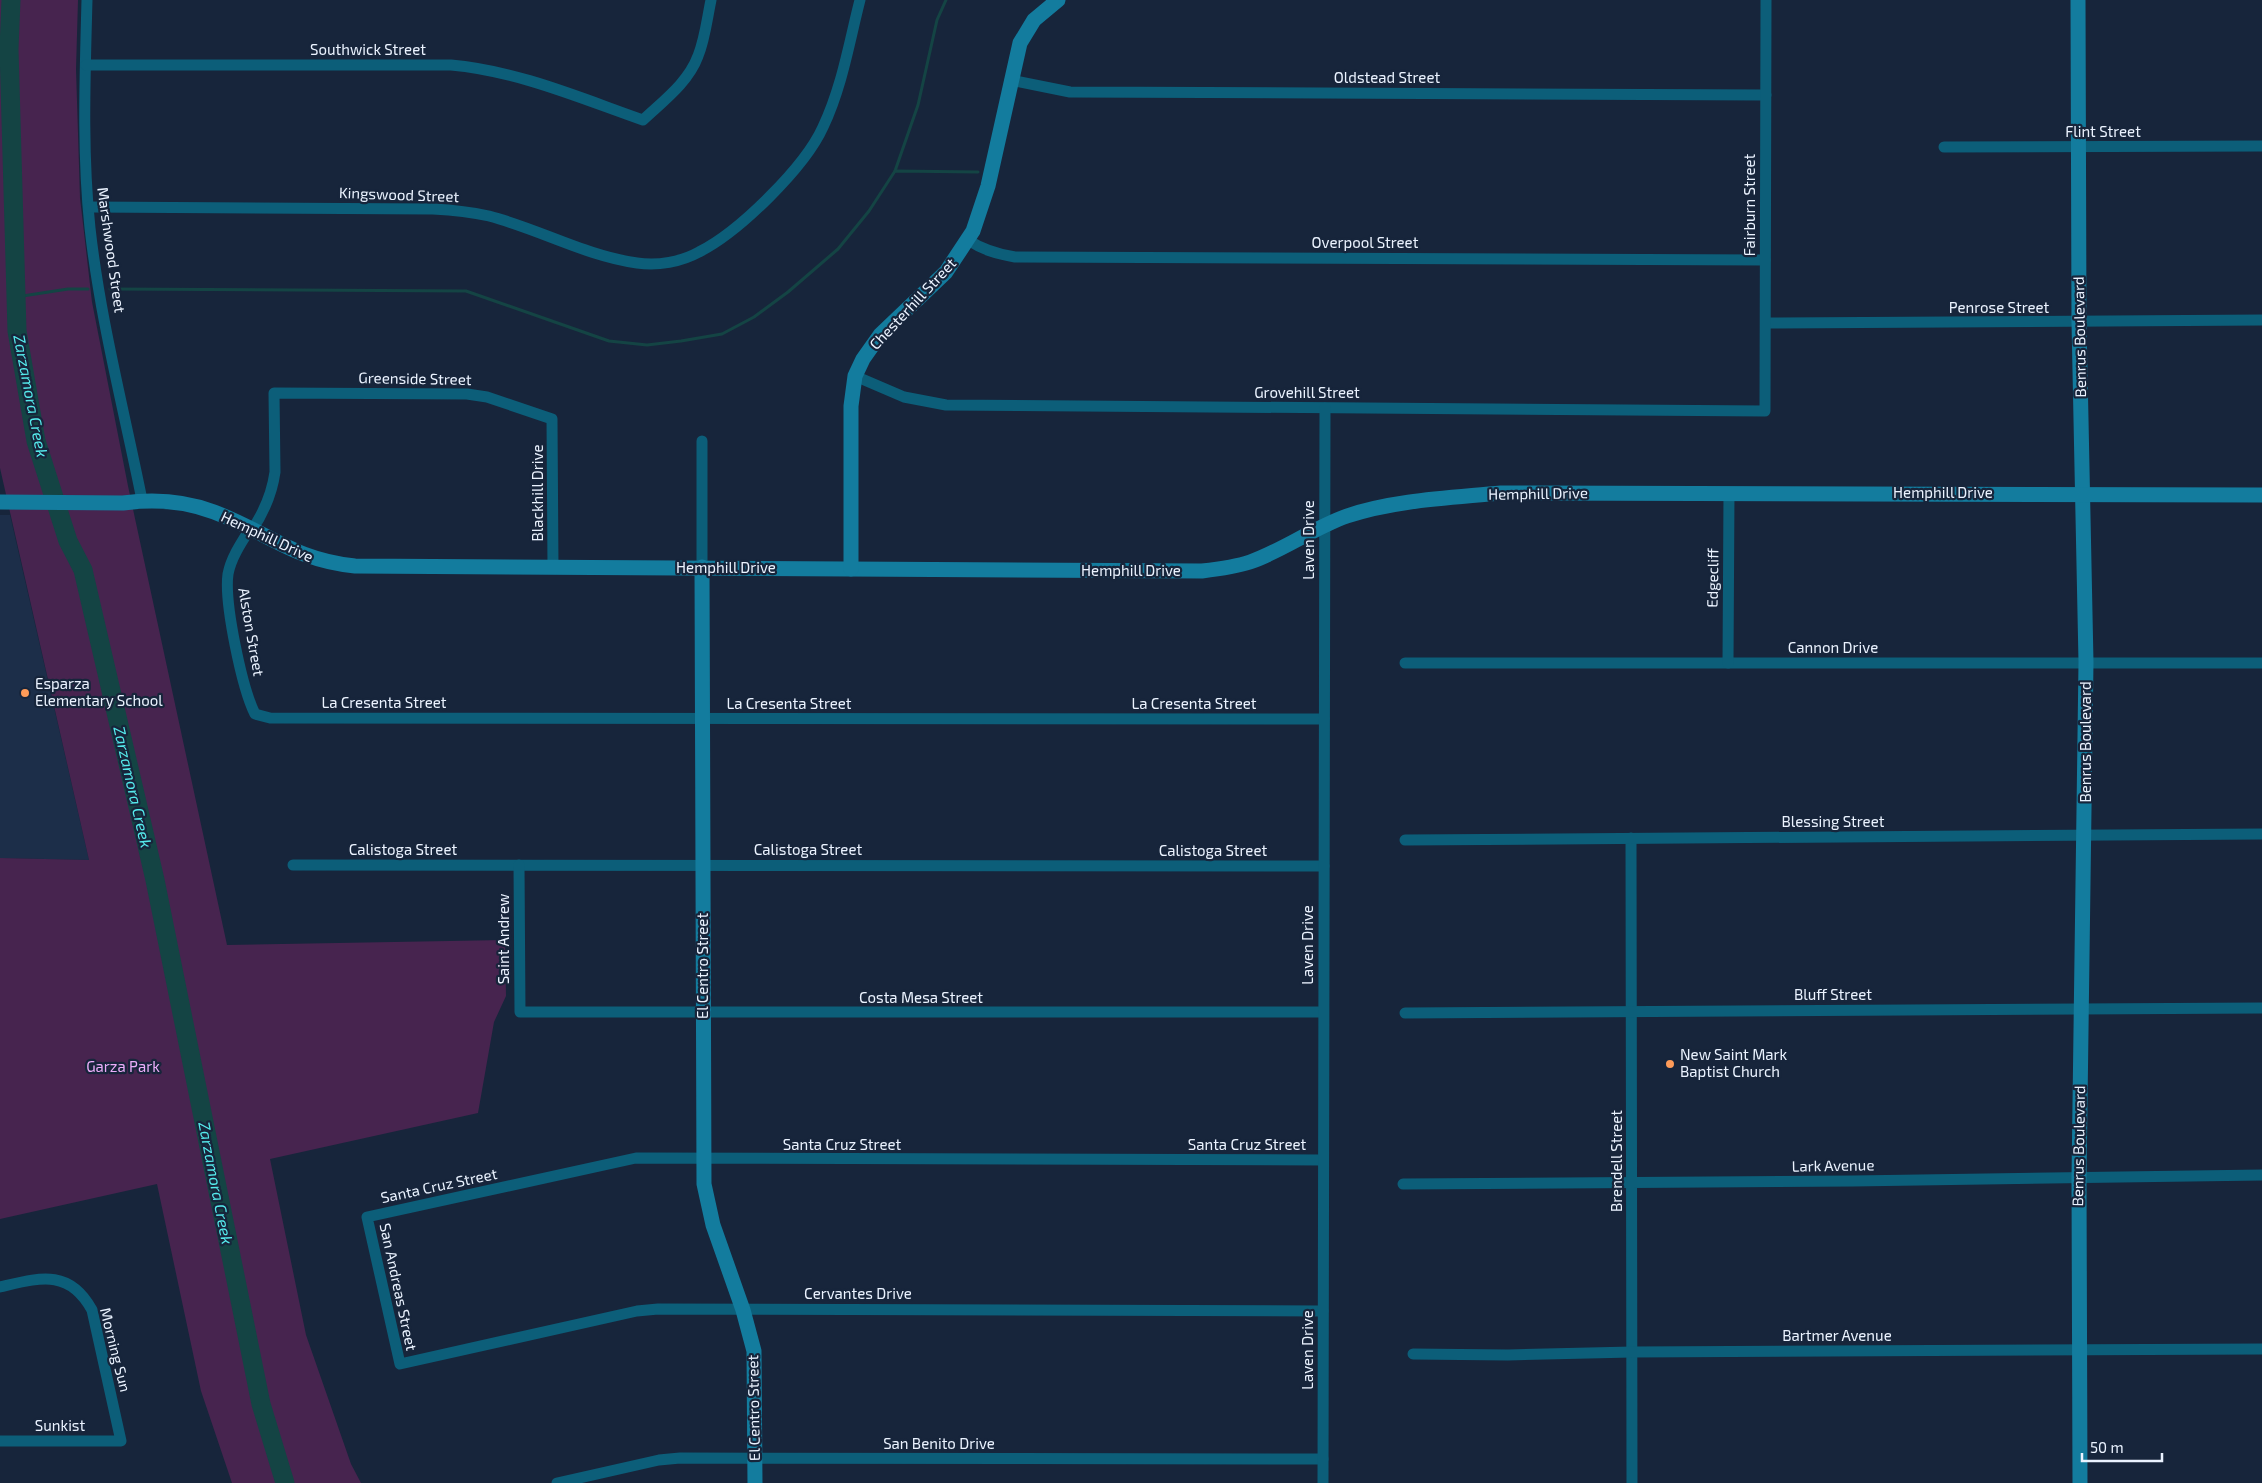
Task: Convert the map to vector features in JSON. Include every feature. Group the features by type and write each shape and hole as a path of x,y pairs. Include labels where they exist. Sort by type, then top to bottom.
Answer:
{"street":[{"name":"Marshwood Street","path":"87,0 85,151 89,207 102,302 142,500"},
{"name":"Southwick Street","path":"86,65 477,67 505,72 643,120 682,83 694,66 702,46 711,0"},
{"name":"Kingswood Street","path":"89,207 433,209 490,216 614,258 636,263 665,263 700,252 728,233 793,173 809,154 823,129 838,90 860,0"},
{"name":"Chesterhill Street","path":"850,569 851,406 855,376 863,359 880,335 946,272 968,240 981,210 988,186 1014,59 1024,35 1034,20 1058,0"},
{"name":"Fairburn Street","path":"1765,410 1766,0"},
{"name":"Benrus Boulevard","path":"2078,0 2079,322 2086,662 2079,1178 2078,1348 2080,1483"},
{"name":"Oldstead Street","path":"1010,80 1070,92 1766,95"},
{"name":"Flint Street","path":"1944,147 2262,146"},
{"name":"Overpool Street","path":"968,240 979,248 1015,257 1765,260"},
{"name":"Penrose Street","path":"1766,323 2262,320"},
{"name":"Grovehill Street","path":"855,376 904,397 946,405 1765,410"},
{"name":"Greenside Street","path":"274,393 467,394 487,397 552,419"},
{"name":"Alston Street","path":"255,714 248,699 227,592 230,567 265,508 274,478 274,393"},
{"name":"Laven Drive","path":"1323,1483 1325,408"},
{"name":"Blackhill Drive","path":"552,419 553,567"},
{"name":"El Centro Street","path":"702,441 702,1012 704,1184 711,1216 754,1351 755,1483"},
{"name":"Hemphill Drive","path":"6,502 123,503 142,500 190,505 212,511 302,555 337,564 553,567 1219,570 1252,561 1324,525 1348,516 1445,498 1501,493 2262,494"},
{"name":"Edgecliff","path":"1728,663 1729,493"},
{"name":"Cannon Drive","path":"1405,663 2262,663"},
{"name":"La Cresenta Street","path":"255,714 270,718 1324,719"},
{"name":"Blessing Street","path":"1404,840 2262,834"},
{"name":"Brendell Street","path":"1631,838 1632,1483"},
{"name":"Calistoga Street","path":"293,865 1324,866"},
{"name":"Saint Andrew","path":"519,865 520,1012"},
{"name":"Bluff Street","path":"1405,1013 2262,1008"},
{"name":"Costa Mesa Street","path":"520,1012 1323,1012"},
{"name":"Santa Cruz Street","path":"367,1217 636,1158 1324,1160"},
{"name":"Lark Avenue","path":"1403,1184 2262,1175"},
{"name":"San Andreas Street","path":"367,1217 400,1364"},
{"name":"Morning Sun","path":"0,1287 50,1279 69,1284 84,1296 92,1310 121,1441"},
{"name":"Cervantes Drive","path":"400,1364 658,1309 1323,1311"},
{"name":"Bartmer Avenue","path":"1413,1354 1508,1355 2078,1348 2262,1349"},
{"name":"Sunkist","path":"0,1441 121,1441"},
{"name":"San Benito Drive","path":"557,1483 659,1460 1324,1459"}],"shaded area":[{"name":"Esparza Elementary School","path":"0,515 10,515 89,860 0,858"}],"green space":[{"name":"Garza Park","path":"0,0 78,0 76,69 80,198 92,302 128,486 227,945 505,940 506,996 494,1022 478,1113 270,1159 306,1335 351,1464 361,1483 232,1483 201,1391 157,1184 0,1219 0,858 89,860 0,468"}],"waterway":[{"name":"Zarzamora Creek","path":"11,0 9,49 17,331 36,441 68,541 83,570 155,880 261,1404 285,1483"},
{"path":"895,171 918,105 937,20 946,0"},
{"path":"110,289 466,291 609,341 647,345 681,341 722,334 754,317 788,292 838,249 869,211 895,171 978,172"},
{"path":"16,297 68,289 88,289"}],"place":[{"name":"Esparza Elementary School","path":"25,693"},
{"name":"New Saint Mark Baptist Church","path":"1670,1064"}]}
